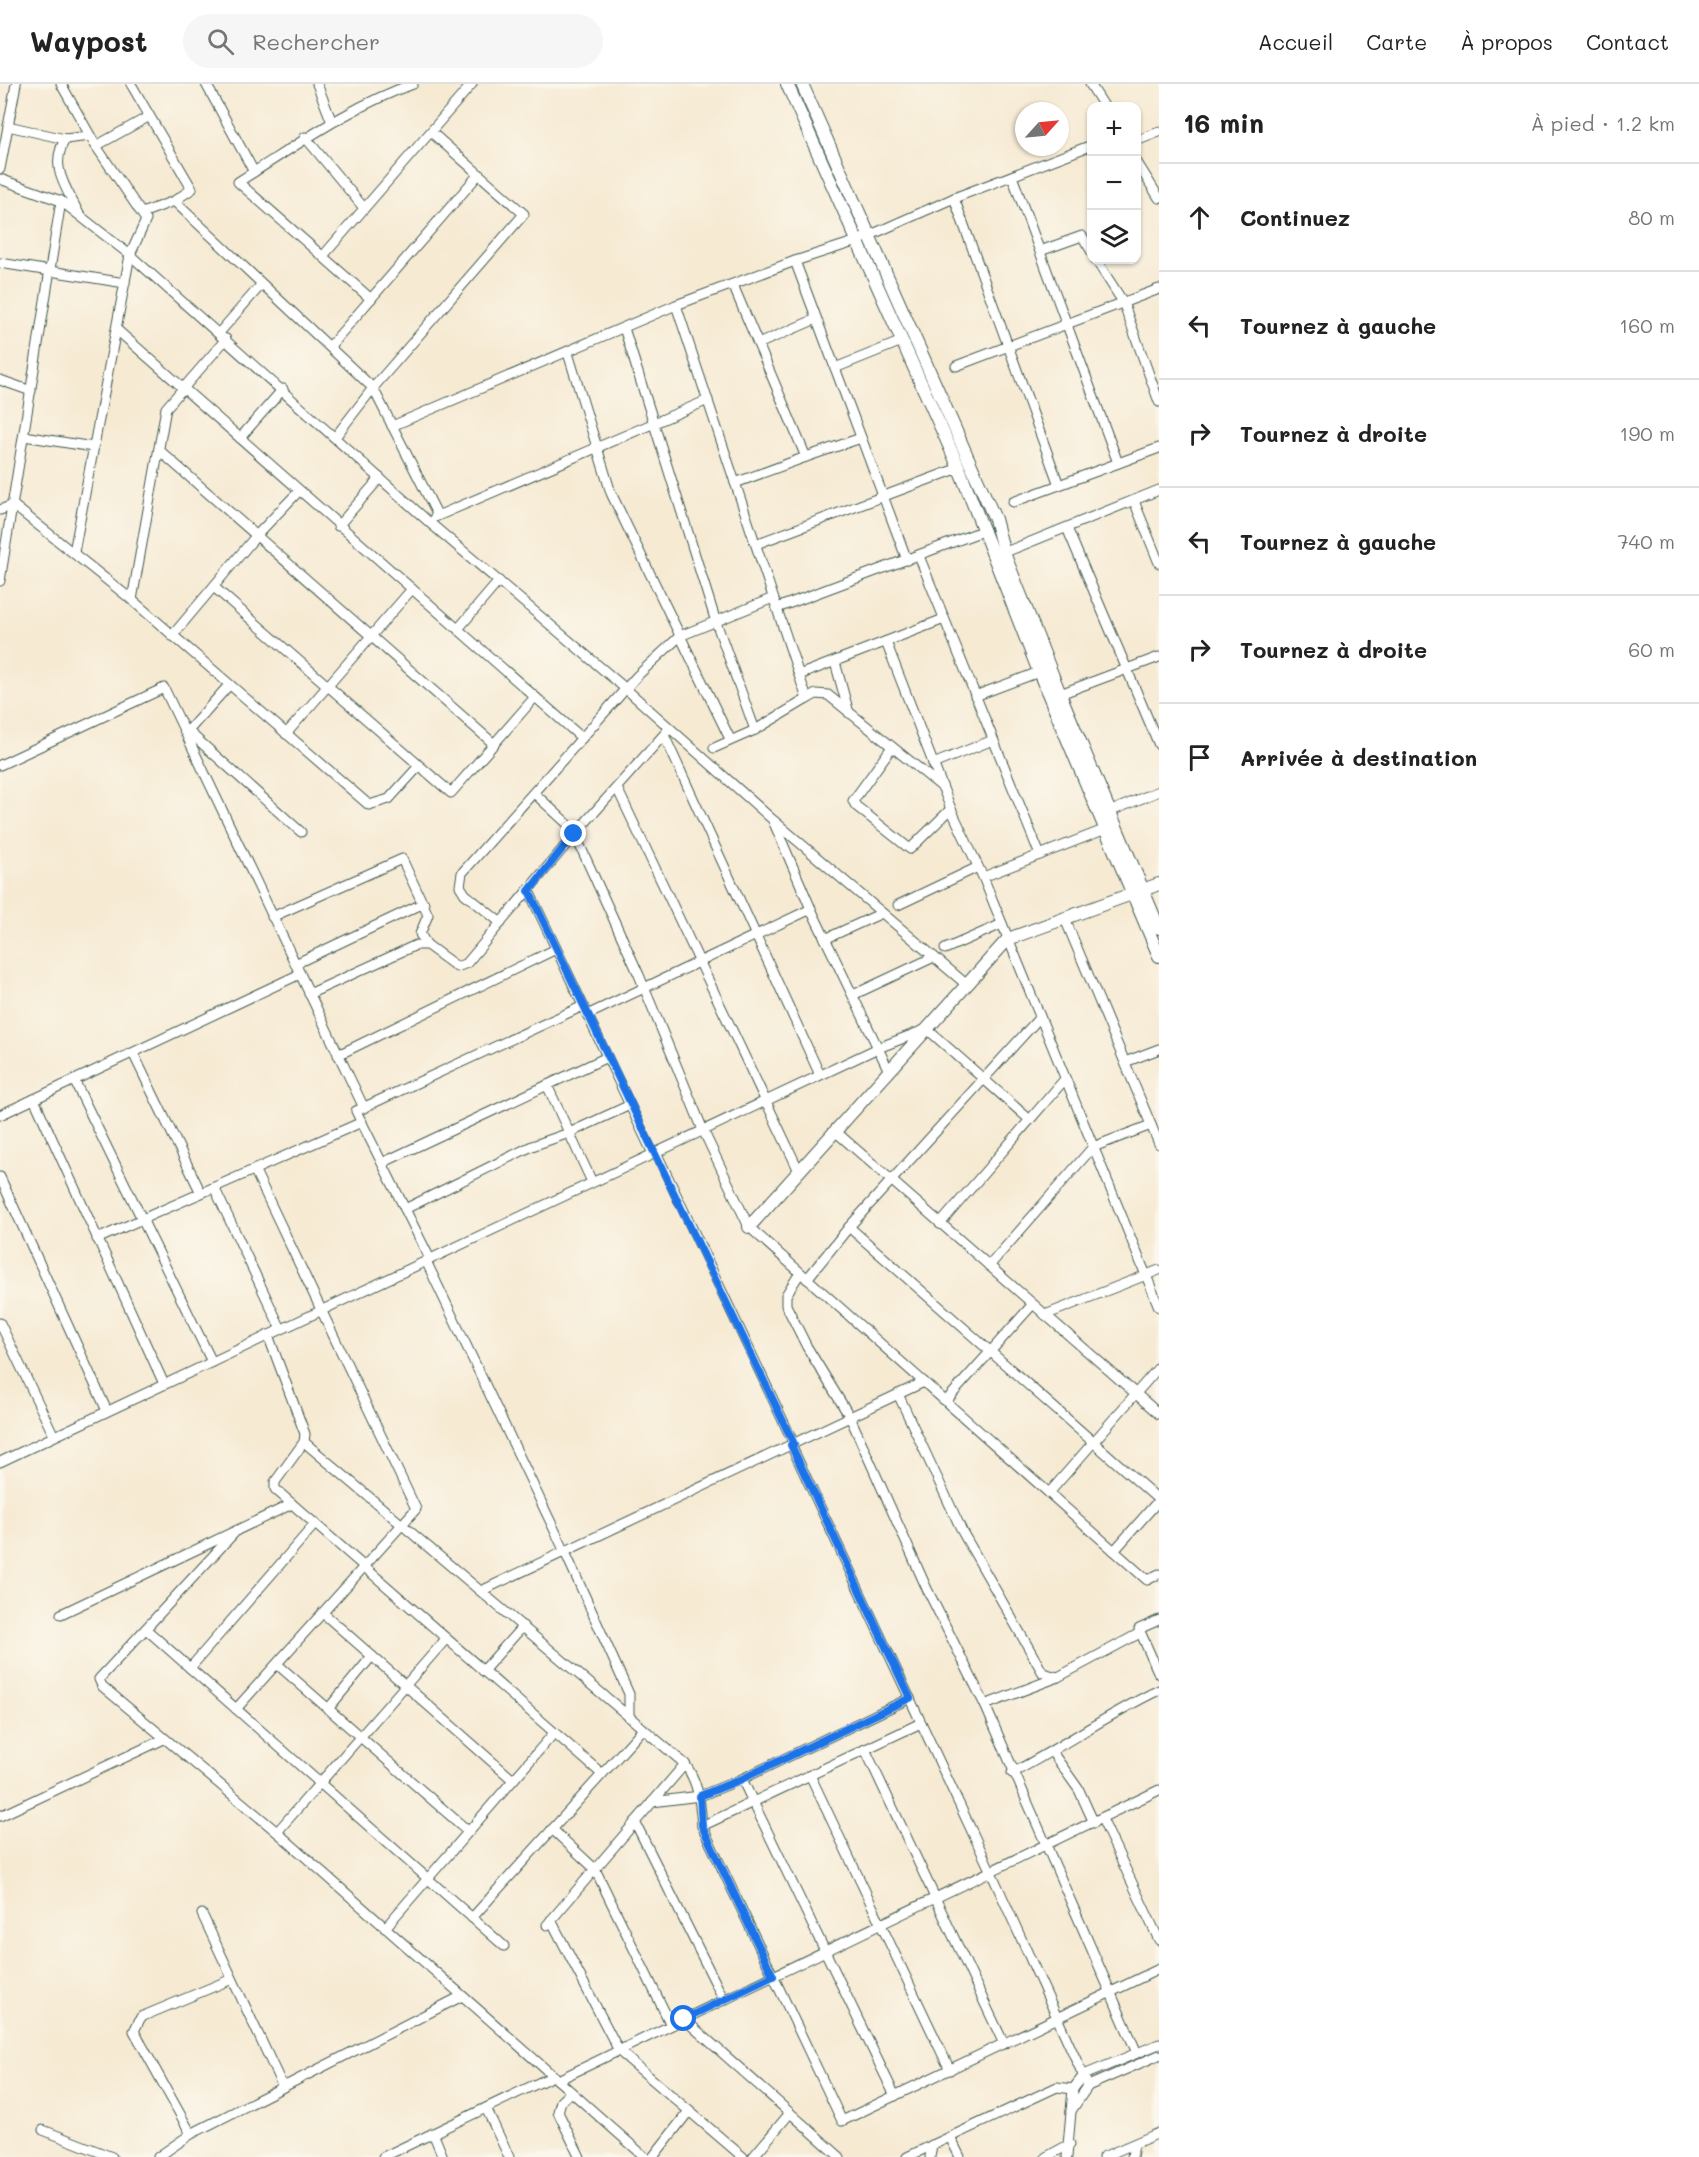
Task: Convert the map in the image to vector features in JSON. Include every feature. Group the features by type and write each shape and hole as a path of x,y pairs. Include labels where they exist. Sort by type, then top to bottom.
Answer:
{"street":[{"path":"0,169 16,84"},
{"path":"61,84 96,146 146,220 130,255 74,552"},
{"path":"131,84 148,117 192,186 189,192 174,201 142,213"},
{"path":"206,84 254,172"},
{"path":"316,84 331,120"},
{"path":"377,84 381,95"},
{"path":"371,299 238,182 331,120 381,95 412,84"},
{"path":"323,256 472,84"},
{"path":"787,84 863,238 995,519 1000,554 1039,672 1106,829 1159,928"},
{"path":"802,84 903,341 985,530 1000,554 1110,812 1159,956"},
{"path":"1090,84 1101,102"},
{"path":"0,102 11,106"},
{"path":"96,146 148,117"},
{"path":"8,126 65,139 90,136"},
{"path":"336,436 373,388 524,214 431,132"},
{"path":"1141,139 1159,132"},
{"path":"305,137 364,208"},
{"path":"65,139 58,152 56,164 79,215"},
{"path":"392,426 676,306 863,238 954,198 1087,147"},
{"path":"1141,168 1159,198"},
{"path":"330,345 479,174"},
{"path":"1012,176 1118,463"},
{"path":"0,179 62,201 130,255 336,436 430,523 626,689 667,732 967,985"},
{"path":"954,198 1059,485"},
{"path":"0,581 62,201"},
{"path":"174,201 261,285 330,345 373,388 437,514"},
{"path":"1040,251 1082,236 1087,244"},
{"path":"795,261 907,560"},
{"path":"0,263 125,283"},
{"path":"1099,264 1123,302 1159,402"},
{"path":"132,600 166,408 184,388 261,285"},
{"path":"733,285 806,457"},
{"path":"956,366 1159,289"},
{"path":"676,306 807,699"},
{"path":"758,344 816,319"},
{"path":"624,328 716,622 755,730"},
{"path":"117,330 582,738"},
{"path":"835,368 903,341"},
{"path":"568,353 612,493 730,740"},
{"path":"0,380 31,391"},
{"path":"240,438 283,389"},
{"path":"430,523 437,514 708,400"},
{"path":"24,436 93,447"},
{"path":"735,483 861,438"},
{"path":"1013,502 1159,448"},
{"path":"160,451 494,744"},
{"path":"756,544 959,468"},
{"path":"338,526 380,478"},
{"path":"1000,554 1159,490"},
{"path":"172,636 215,588 256,536 299,491"},
{"path":"1134,501 1159,562"},
{"path":"0,510 13,505"},
{"path":"13,505 132,600 369,804 389,799 419,766"},
{"path":"1067,528 1126,670 1155,725 1159,745"},
{"path":"501,923 465,894 460,886 462,873 626,689 680,636 716,622 919,556 985,530"},
{"path":"919,556 1040,855"},
{"path":"458,629 499,582"},
{"path":"215,588 451,793 535,697"},
{"path":"286,734 412,590"},
{"path":"799,675 944,619"},
{"path":"886,642 951,810 983,878 1159,1307"},
{"path":"1060,694 1159,657"},
{"path":"835,662 849,713"},
{"path":"975,696 1039,672"},
{"path":"229,685 188,731 301,832"},
{"path":"0,765 164,688 364,1108"},
{"path":"714,748 755,730 807,699 823,693 943,788"},
{"path":"272,917 402,859 428,915 420,934 428,945 457,968 467,963 574,834 667,732"},
{"path":"667,732 755,936 820,1075"},
{"path":"933,764 993,740"},
{"path":"892,747 853,801 856,806 910,849 951,810"},
{"path":"617,788 799,1171"},
{"path":"1110,812 1159,791"},
{"path":"534,793 572,828 644,988 704,1130 749,1227 1147,1580 1159,1574"},
{"path":"773,820 811,909 889,1071"},
{"path":"983,878 1106,829"},
{"path":"898,905 978,867"},
{"path":"749,1227 1008,939 1159,884"},
{"path":"529,891 793,1444 1088,2086"},
{"path":"295,964 424,903"},
{"path":"587,1015 811,909"},
{"path":"825,939 882,913"},
{"path":"1065,919 1159,1144"},
{"path":"945,949 1002,924"},
{"path":"309,994 417,945 428,945"},
{"path":"338,1054 556,949"},
{"path":"852,995 934,957"},
{"path":"0,1115 300,974"},
{"path":"583,1006 357,1111 405,1209 629,1694 629,1717"},
{"path":"1040,1017 786,1294 786,1305 807,1347 850,1417 927,1589 985,1705 1012,1773 1137,2053"},
{"path":"0,1462 820,1075 878,1048 927,1029"},
{"path":"927,1029 1030,1120"},
{"path":"1125,1062 1159,1049"},
{"path":"133,1053 201,1193"},
{"path":"382,1163 607,1057"},
{"path":"940,1224 1065,1079"},
{"path":"74,1080 212,1362"},
{"path":"547,1085 592,1182"},
{"path":"33,1099 164,1384"},
{"path":"405,1209 532,1146 569,1133 630,1105"},
{"path":"97,1239 362,1122"},
{"path":"989,1266 1093,1147 1151,1125"},
{"path":"835,1131 1159,1414"},
{"path":"236,1709 416,1509 255,1171"},
{"path":"0,1176 107,1411"},
{"path":"214,1187 281,1329"},
{"path":"849,1227 1159,1500 1114,1551"},
{"path":"1046,1316 1159,1270"},
{"path":"946,1401 1033,1304"},
{"path":"0,1323 54,1436"},
{"path":"268,1335 305,1434 304,1442 275,1482 275,1489 602,1774"},
{"path":"1049,1493 1159,1367"},
{"path":"481,1591 924,1382"},
{"path":"898,1394 968,1543 1043,1673 1058,1677"},
{"path":"304,1442 685,1764 693,1776 700,1796 702,1826 842,2121 1159,1969"},
{"path":"61,1614 292,1504"},
{"path":"190,1668 315,1524"},
{"path":"236,1531 147,1630 99,1679 102,1686 277,1832 645,2157"},
{"path":"323,1613 513,1780"},
{"path":"1159,1620 1139,1629 1159,1674"},
{"path":"483,1671 523,1626"},
{"path":"147,1630 504,1946"},
{"path":"985,1705 1058,1677 1140,1633"},
{"path":"277,1832 447,1639"},
{"path":"328,1709 372,1656"},
{"path":"277,1664 468,1831"},
{"path":"1012,1773 1052,1752 1121,1708 1159,1690"},
{"path":"652,1802 700,1796 742,1779 910,1698"},
{"path":"702,1826 921,1723"},
{"path":"472,1918 643,1728"},
{"path":"385,1928 554,1732"},
{"path":"0,1816 164,1739"},
{"path":"865,1749 1004,2044"},
{"path":"1052,1752 1098,1821 1159,1940"},
{"path":"685,1764 549,1922 618,2051 743,2157"},
{"path":"810,1775 950,2070"},
{"path":"742,1779 823,1952 895,2096"},
{"path":"383,2157 486,2108 618,2051 1159,1791"},
{"path":"635,1822 724,2000"},
{"path":"552,1829 595,1869 671,2025"},
{"path":"202,1914 283,2087"},
{"path":"191,2134 134,2031 141,2017 232,1979"},
{"path":"158,2157 191,2134 462,1996"},
{"path":"684,2019 840,2157"},
{"path":"1067,2157 1074,2089 1084,2075 1159,2044"},
{"path":"1070,2113 1088,2086 1159,2055"},
{"path":"907,2157 1057,2087 1074,2089"},
{"path":"571,2092 561,2101 558,2112 580,2157"},
{"path":"486,2108 509,2157"},
{"path":"653,2157 689,2111"},
{"path":"753,2157 790,2113"},
{"path":"43,2130 112,2157"},
{"path":"433,2133 443,2157"},
{"path":"1103,2157 1159,2133"},
{"path":"950,2137 960,2157"},
{"path":"1046,2157 1070,2144"},
{"path":"1132,2157 1134,2144"},
{"path":"930,2157 932,2145"}],"route":[{"path":"574,834 529,891 653,1154 656,1152 794,1444 791,1445 910,1698 742,1779 700,1796 702,1826 773,1976 684,2019"}]}
